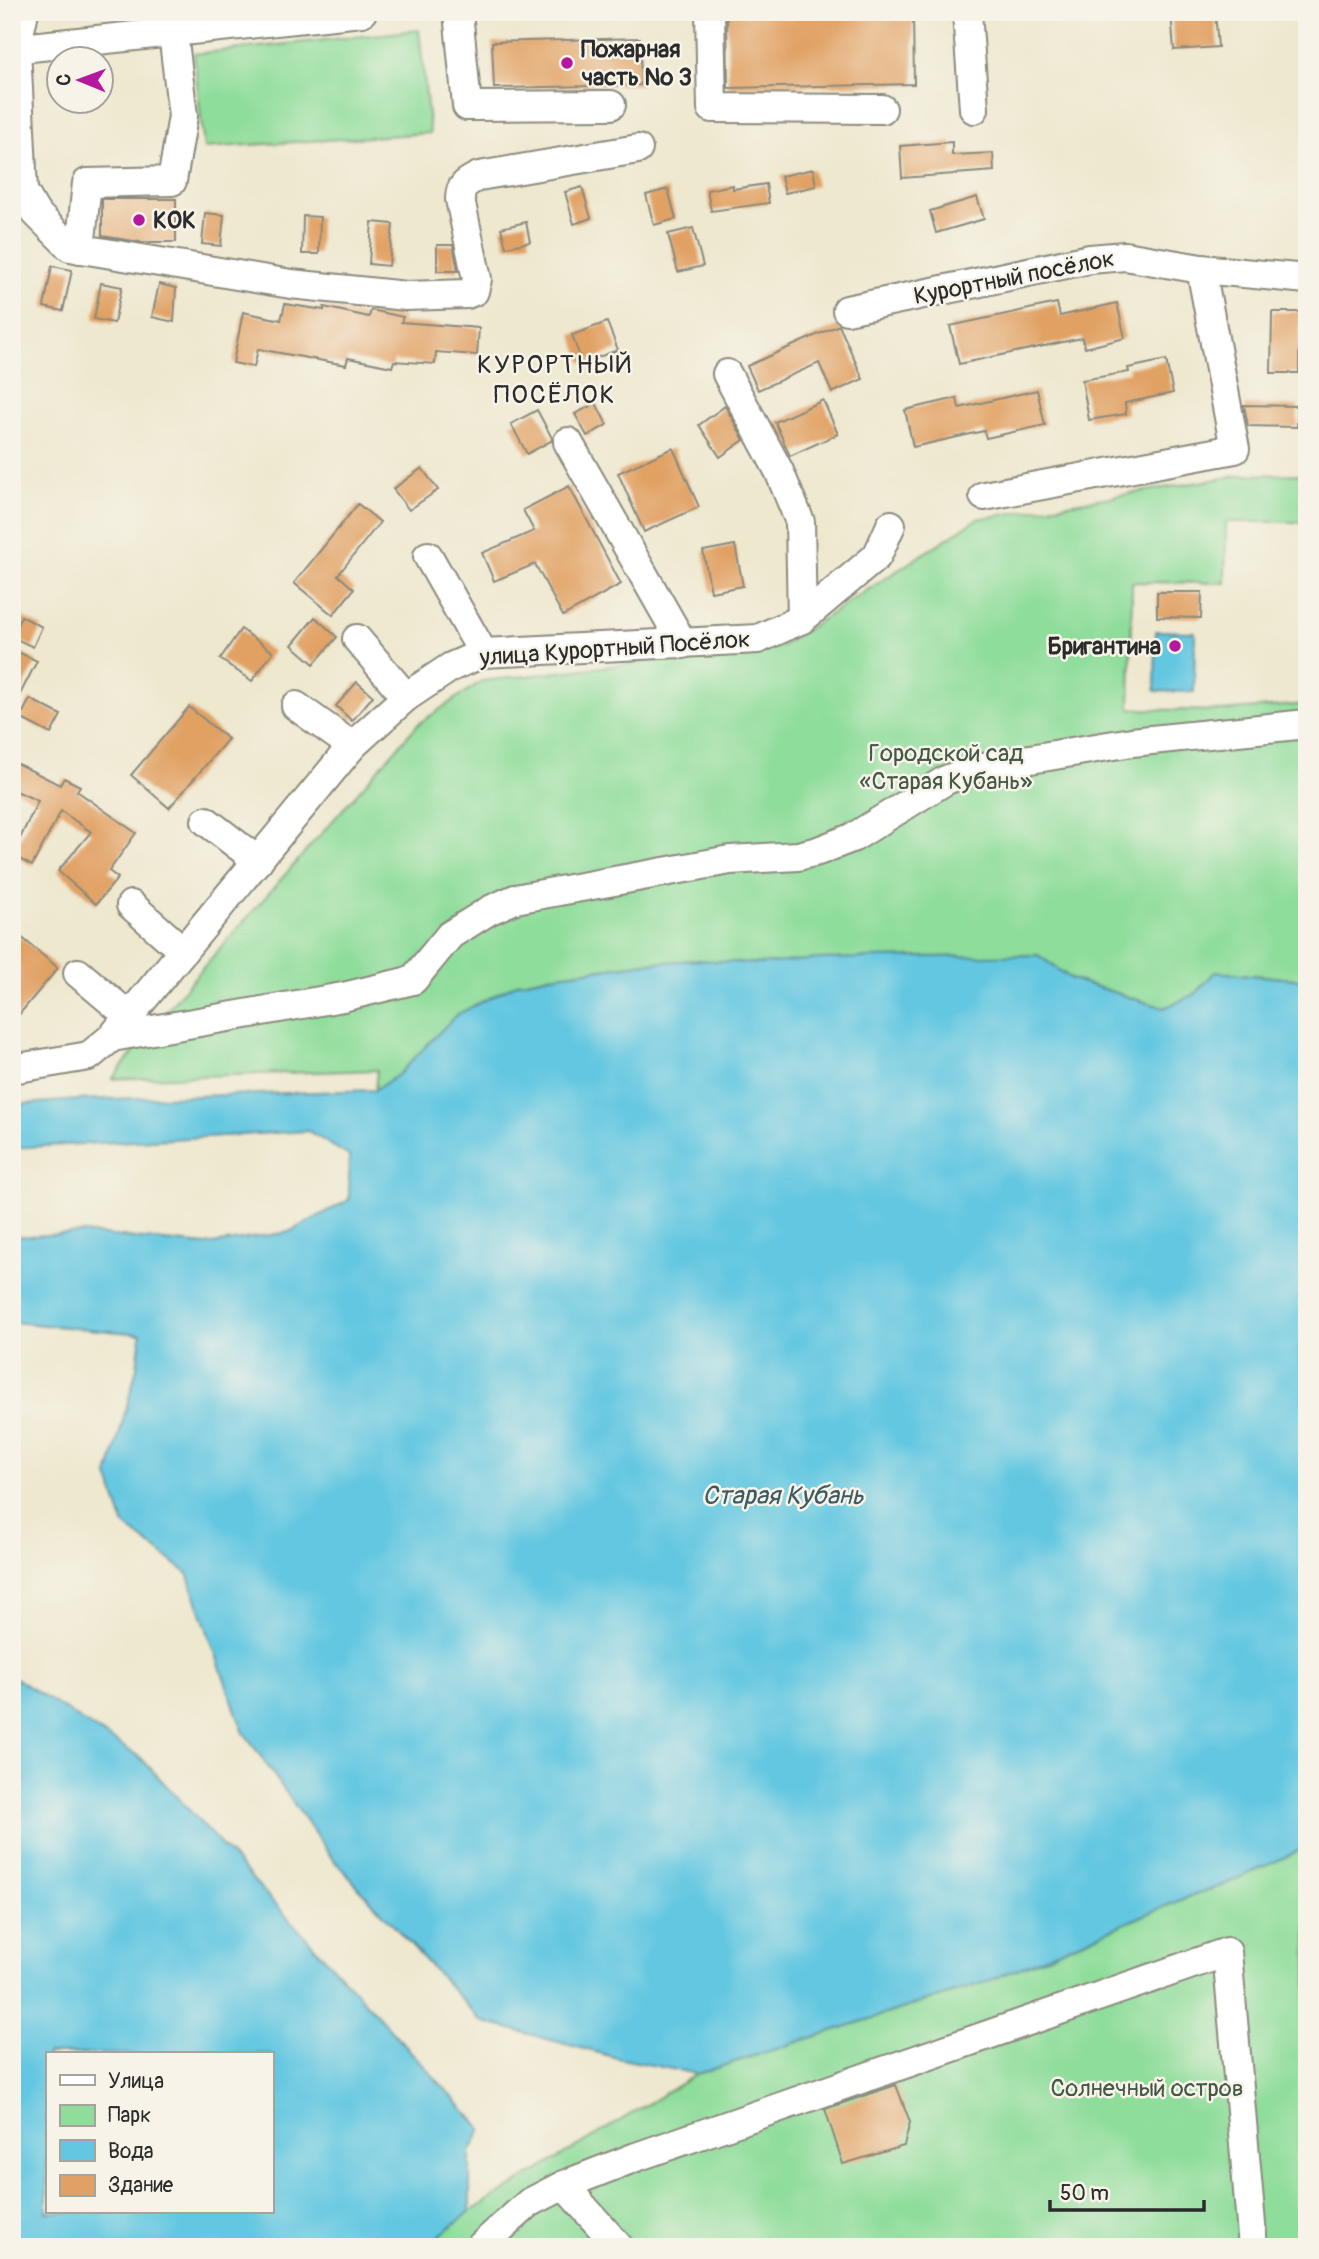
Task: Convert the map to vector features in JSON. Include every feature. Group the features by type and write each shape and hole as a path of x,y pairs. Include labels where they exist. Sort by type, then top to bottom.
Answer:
{"street":[{"path":"23,12 14,49 23,191 35,212 70,247 291,284 406,296 448,296 474,291 477,279 460,200 460,190 465,183 479,176 638,149"},
{"path":"14,49 181,25 362,12"},
{"path":"458,12 467,106 611,105"},
{"path":"710,12 712,108 882,109"},
{"path":"967,12 974,109"},
{"path":"80,249 87,183 172,181 183,116 181,25"},
{"name":"Курортный посёлок","path":"847,310 1090,259 1125,256 1201,269 1307,279"},
{"path":"984,496 1235,449 1201,269"},
{"path":"727,374 779,471 800,522 802,619"},
{"path":"568,442 683,644"},
{"name":"улица Курортный Посёлок","path":"12,1069 89,1056 121,1027 352,747 407,696 451,667 483,653 758,639 802,619 877,556 891,525"},
{"path":"428,556 483,653"},
{"path":"357,639 407,696"},
{"path":"296,706 352,747"},
{"path":"78,973 121,1027 343,997 413,980 450,935 515,899 730,860 798,856 817,851 854,837 946,780 977,768 1132,742 1307,724"},
{"path":"206,821 258,861"},
{"path":"131,905 183,951"},
{"path":"480,2247 529,2203 564,2185 636,2157 1227,1952 1253,2247"},
{"path":"564,2185 619,2247"}],"green space":[{"path":"419,30 430,133 204,148 194,54"},
{"name":"Городской сад «Старая Кубань»","path":"1307,474 1307,522 1226,522 1225,583 1132,582 1130,709 1222,711 1307,704 1307,980 1215,972 1194,995 1164,1008 1071,979 1038,955 762,964 697,960 647,963 518,983 375,1090 377,1070 112,1079 187,986 418,724 482,681 781,646 977,519 1242,475"},
{"name":"Солнечный остров","path":"1307,1847 1307,2247 424,2247 470,2212 697,2074 986,1982 1192,1895 1221,1886"}],"water":[{"path":"1156,631 1195,632 1194,692 1155,691"},
{"name":"Старая Кубань","path":"1038,955 1071,979 1164,1008 1194,995 1215,972 1307,980 1307,1847 1221,1886 1192,1895 986,1982 697,2074 621,2059 481,2021 332,1858 243,1731 187,1573 124,1525 108,1476 137,1368 141,1334 12,1322 12,1237 82,1233 206,1245 289,1232 349,1200 349,1156 308,1131 12,1148 12,1105 77,1100 375,1090 398,1075 456,1015 518,983 550,976 647,963 697,960 762,964 818,959"},
{"path":"12,1676 141,1758 482,2129 470,2152 470,2212 424,2247 12,2247"}],"building":[{"path":"727,12 913,12 914,84 728,88"},
{"path":"1171,12 1215,12 1218,47 1174,50"},
{"name":"Пожарная часть № 3","path":"640,38 641,85 494,88 492,42"},
{"path":"952,142 952,155 993,153 994,171 902,178 900,146"},
{"path":"813,169 816,186 785,193 781,176"},
{"path":"766,184 769,203 711,211 707,190 733,185 733,189"},
{"path":"582,187 591,218 574,224 565,192"},
{"path":"668,189 676,219 654,225 646,195"},
{"path":"977,197 984,219 936,233 930,211"},
{"name":"КОК","path":"102,199 176,199 176,242 140,242 102,236"},
{"path":"205,213 224,215 221,246 202,244"},
{"path":"303,216 320,217 319,254 302,254"},
{"path":"372,222 393,224 389,266 369,264"},
{"path":"526,222 530,242 506,247 501,228"},
{"path":"693,228 703,266 678,272 668,234"},
{"path":"437,245 453,245 458,271 437,271"},
{"path":"52,266 72,270 63,311 44,307"},
{"path":"101,283 122,287 114,323 94,319"},
{"path":"159,284 176,288 174,322 152,317"},
{"path":"1057,303 1060,316 1117,303 1125,338 1085,348 1082,338 959,364 950,326"},
{"path":"285,304 324,310 324,307 369,317 371,310 403,317 401,322 479,328 477,355 436,352 435,364 394,361 392,367 348,358 346,365 258,349 254,367 233,363 243,312 281,320"},
{"path":"1272,312 1300,312 1299,373 1271,373"},
{"path":"607,322 618,350 582,363 572,335"},
{"path":"839,325 863,379 832,393 819,363 758,390 747,366"},
{"path":"1166,360 1173,393 1125,403 1126,414 1089,420 1082,380 1129,372 1128,368"},
{"path":"1037,390 1045,425 986,438 984,431 913,447 905,410 957,398 959,408"},
{"path":"823,400 838,434 790,456 775,422"},
{"path":"596,403 607,425 587,436 575,414"},
{"path":"1244,405 1298,406 1297,427 1248,426"},
{"path":"725,406 744,440 720,457 699,425"},
{"path":"537,410 552,438 527,454 511,424"},
{"path":"673,448 699,507 644,532 618,473"},
{"path":"422,468 438,490 409,510 393,489"},
{"path":"569,486 621,584 563,616 535,564 494,581 482,553 534,531 523,510"},
{"path":"358,504 380,522 338,575 354,589 333,615 294,583"},
{"path":"735,545 743,586 711,592 703,551"},
{"path":"1157,592 1202,592 1201,618 1157,617"},
{"path":"21,616 42,627 33,647 12,637"},
{"path":"315,617 337,637 314,664 292,645"},
{"path":"241,629 273,652 252,681 220,659"},
{"path":"12,649 37,661 12,710"},
{"path":"357,682 373,696 352,721 336,706"},
{"path":"30,699 61,715 51,734 20,718"},
{"path":"189,707 228,739 169,808 131,775"},
{"path":"12,761 60,785 64,778 80,786 77,791 136,833 109,871 118,878 96,904 58,871 91,832 61,811 32,866 12,855 38,801 12,789"},
{"path":"20,936 58,968 12,1023 12,945"},
{"path":"896,2085 910,2122 904,2146 843,2164 825,2109"}],"place":[{"name":"Пожарная часть № 3","path":"567,63"},
{"name":"КОК","path":"139,220"},
{"name":"Бригантина","path":"1175,646"}],"district":[{"name":"КУРОРТНЫЙ ПОСЁЛОК","path":"555,379"}]}
